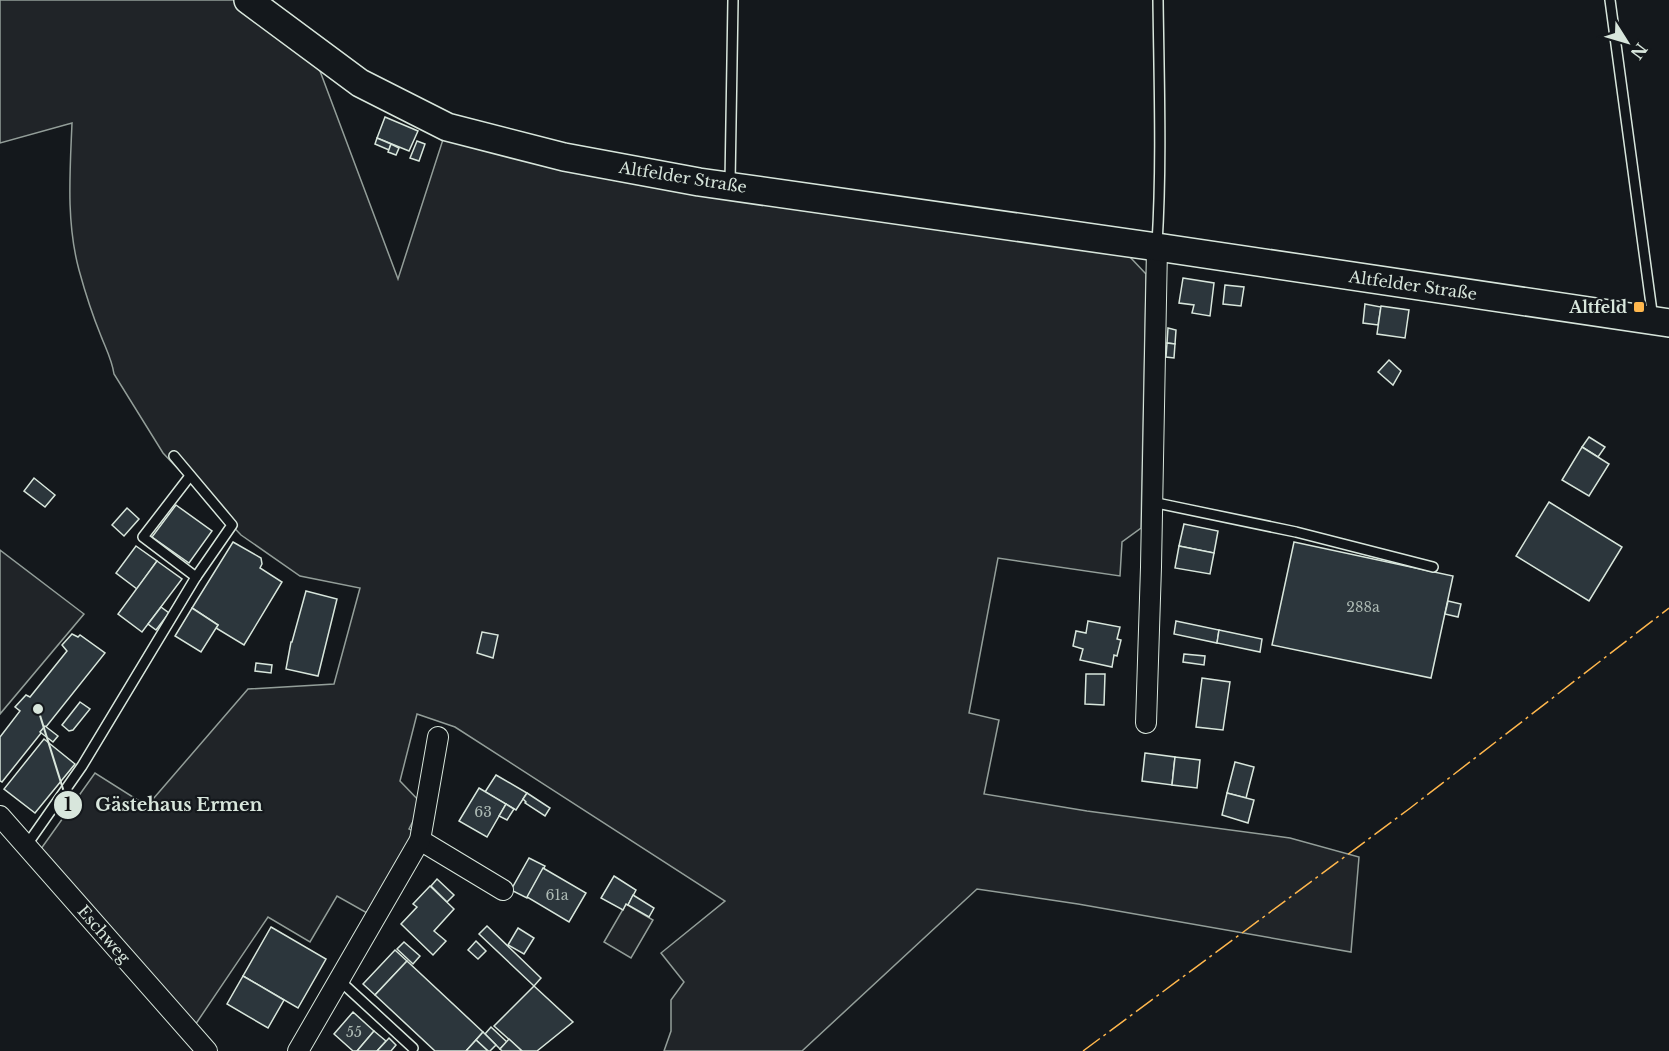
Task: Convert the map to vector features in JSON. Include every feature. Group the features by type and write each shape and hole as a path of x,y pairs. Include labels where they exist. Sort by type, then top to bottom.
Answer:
{"street":[{"name":"Altfelder Straße","path":"248,0 360,83 447,127 564,157 688,180 1661,322"},
{"path":"1146,723 1157,247"},
{"path":"298,1051 420,840 438,737"},
{"name":"Eschweg","path":"0,816 207,1051"},
{"path":"420,840 503,890"}],"lane":[{"path":"730,186 733,0"},
{"path":"1157,247 1160,114 1158,0"},
{"path":"1610,0 1661,322"},
{"path":"26,846 82,766 196,578 232,525 174,456"},
{"path":"190,476 143,537 196,578"},
{"path":"1152,502 1296,532 1433,567"},
{"path":"339,980 413,1048"}],"shaded area":[{"path":"0,0 248,0 311,47 398,279 447,127 1129,256 1146,274 1141,528 1122,542 1120,576 998,558 969,713 999,720 984,794 1087,811 1290,838 1359,857 1351,952 1078,904 977,889 802,1051 664,1051 671,1031 671,1000 684,982 661,953 725,901 455,727 417,714 400,781 422,804 409,829 417,833 367,913 337,896 310,942 268,917 189,1034 38,853 95,773 147,806 248,689 334,684 360,588 300,576 241,535 163,453 114,374 86,295 75,252 70,197 72,123 0,143"},
{"path":"0,550 84,614 0,714"},
{"path":"626,904 653,920 631,958 604,942"}],"building":[{"path":"385,117 418,131 409,151 377,138"},
{"path":"377,138 391,144 389,150 375,144"},
{"path":"417,141 425,144 419,161 410,158"},
{"path":"391,144 399,148 396,155 388,152"},
{"path":"1183,278 1214,283 1210,316 1192,313 1194,305 1179,303"},
{"path":"1225,285 1244,287 1241,306 1223,304"},
{"path":"1365,304 1381,307 1378,325 1363,323"},
{"path":"1381,306 1409,310 1405,338 1377,334"},
{"path":"1168,328 1176,330 1175,344 1167,343"},
{"path":"1167,343 1175,344 1174,358 1166,357"},
{"path":"1389,360 1401,371 1393,385 1378,372"},
{"path":"1589,437 1605,447 1598,457 1582,447"},
{"path":"1582,447 1609,464 1589,496 1562,480"},
{"path":"34,478 55,495 45,507 24,491"},
{"path":"1549,502 1622,547 1589,601 1516,556"},
{"path":"176,505 212,531 189,563 152,537"},
{"path":"127,508 139,519 124,536 112,525"},
{"path":"1184,524 1218,531 1214,553 1179,546"},
{"path":"233,542 261,558 260,568 282,582 244,645 216,628 218,625 192,608"},
{"path":"1294,542 1453,576 1431,678 1272,645"},
{"path":"136,546 157,561 137,589 116,573"},
{"path":"1179,546 1214,553 1210,574 1175,568"},
{"path":"157,561 182,579 142,632 118,614"},
{"path":"306,591 337,599 318,676 286,669 291,642"},
{"path":"1448,601 1461,604 1458,617 1445,614"},
{"path":"161,607 169,613 156,630 148,624"},
{"path":"192,608 218,625 201,652 175,636"},
{"path":"1088,621 1120,627 1117,639 1121,640 1117,656 1114,655 1112,667 1080,660 1083,649 1073,646 1076,631 1086,633"},
{"path":"1176,621 1219,630 1217,643 1174,634"},
{"path":"1219,630 1262,639 1260,652 1217,643"},
{"path":"482,632 498,635 493,658 477,653"},
{"path":"72,634 78,637 80,635 105,653 2,782 0,781 0,737 20,711 15,707 26,695 30,697 67,651 62,645"},
{"path":"1184,654 1205,656 1204,665 1183,662"},
{"path":"256,663 272,665 271,673 255,671"},
{"path":"1086,674 1105,674 1104,705 1085,704"},
{"path":"1202,678 1230,682 1223,730 1196,727"},
{"path":"80,702 90,709 73,730 69,731 62,725"},
{"path":"45,726 58,736 53,742 40,732"},
{"path":"44,739 75,764 35,813 4,789"},
{"path":"1145,753 1175,757 1172,785 1142,781"},
{"path":"1175,757 1200,760 1197,788 1172,785"},
{"path":"1235,762 1254,767 1246,798 1227,793"},
{"path":"496,775 527,793 516,810 485,792"},
{"path":"479,788 506,804 487,837 459,821"},
{"path":"527,793 550,808 545,816 525,803 523,799"},
{"path":"1227,793 1254,800 1248,823 1222,815"},
{"path":"506,804 514,809 507,820 499,816"},
{"path":"529,858 545,866 527,898 511,890"},
{"path":"543,868 586,893 569,922 527,897"},
{"path":"614,876 636,890 623,910 601,898"},
{"path":"437,879 454,895 447,902 431,886"},
{"path":"430,886 454,909 434,931 446,941 433,955 401,924 417,907 413,904"},
{"path":"633,895 654,908 649,917 628,905"},
{"path":"487,926 541,978 534,986 479,934"},
{"path":"271,927 326,959 298,1008 243,976"},
{"path":"518,928 534,938 524,954 508,945"},
{"path":"476,941 486,951 478,959 468,950"},
{"path":"404,942 420,956 413,964 397,949"},
{"path":"395,950 407,961 375,995 363,984"},
{"path":"407,961 483,1032 466,1051 435,1051 375,995"},
{"path":"243,976 284,1000 268,1028 227,1004"},
{"path":"534,986 573,1022 537,1051 522,1051 494,1026"},
{"path":"353,1012 374,1031 357,1051 353,1051 334,1034"},
{"path":"491,1027 507,1042 500,1049 485,1034"},
{"path":"374,1031 386,1041 377,1051 357,1051"},
{"path":"483,1032 496,1045 490,1051 476,1040"},
{"path":"389,1038 396,1045 391,1051 377,1051"},
{"path":"509,1039 522,1051 502,1051 500,1049"},
{"path":"476,1040 488,1051 466,1051"}],"power":[{"path":"1083,1051 1409,809 1669,608"}],"place":[{"name":"Altfeld","path":"1639,307"},
{"name":"Gästehaus Ermen","path":"38,709"}]}
